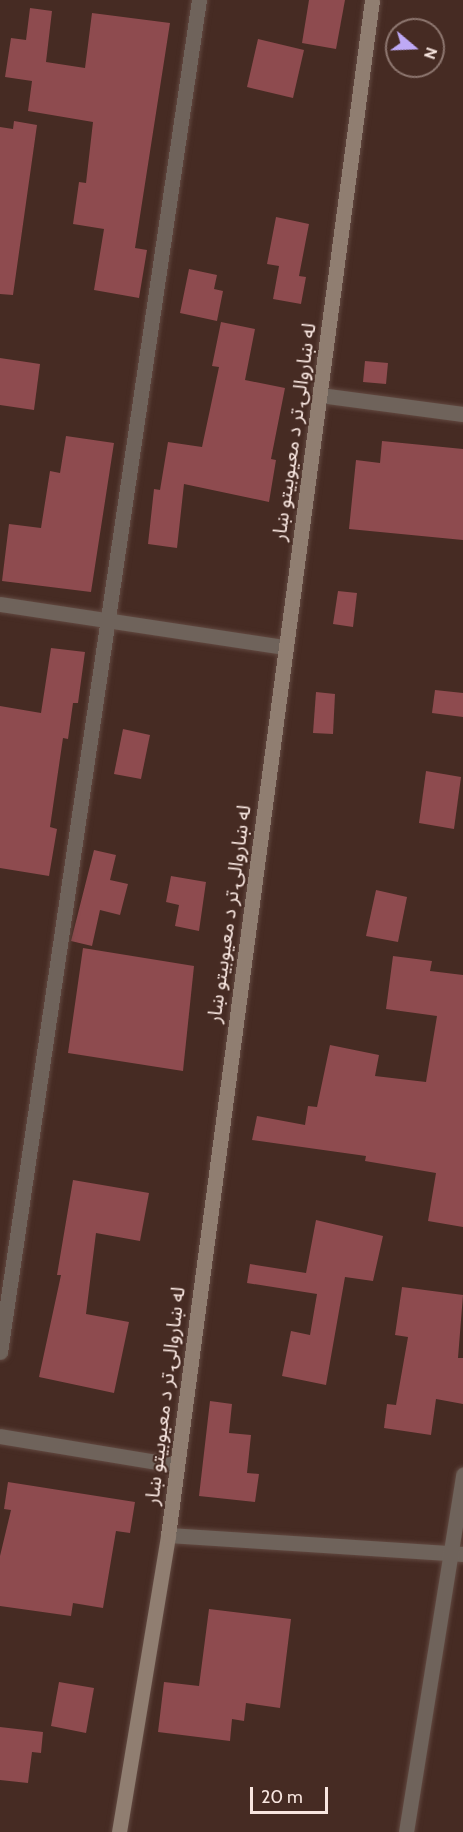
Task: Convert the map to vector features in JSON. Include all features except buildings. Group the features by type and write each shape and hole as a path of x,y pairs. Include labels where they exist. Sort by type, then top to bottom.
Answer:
{"street":[{"path":"0,1352 199,0"},
{"name":"له ښاروالۍ تر د معیوبیتو ښار","path":"119,1832 168,1535 372,0"},
{"path":"320,395 463,414"},
{"path":"0,604 286,647"},
{"path":"0,1436 176,1465"},
{"path":"406,1832 457,1554 463,1475"},
{"path":"168,1535 457,1554"}]}
